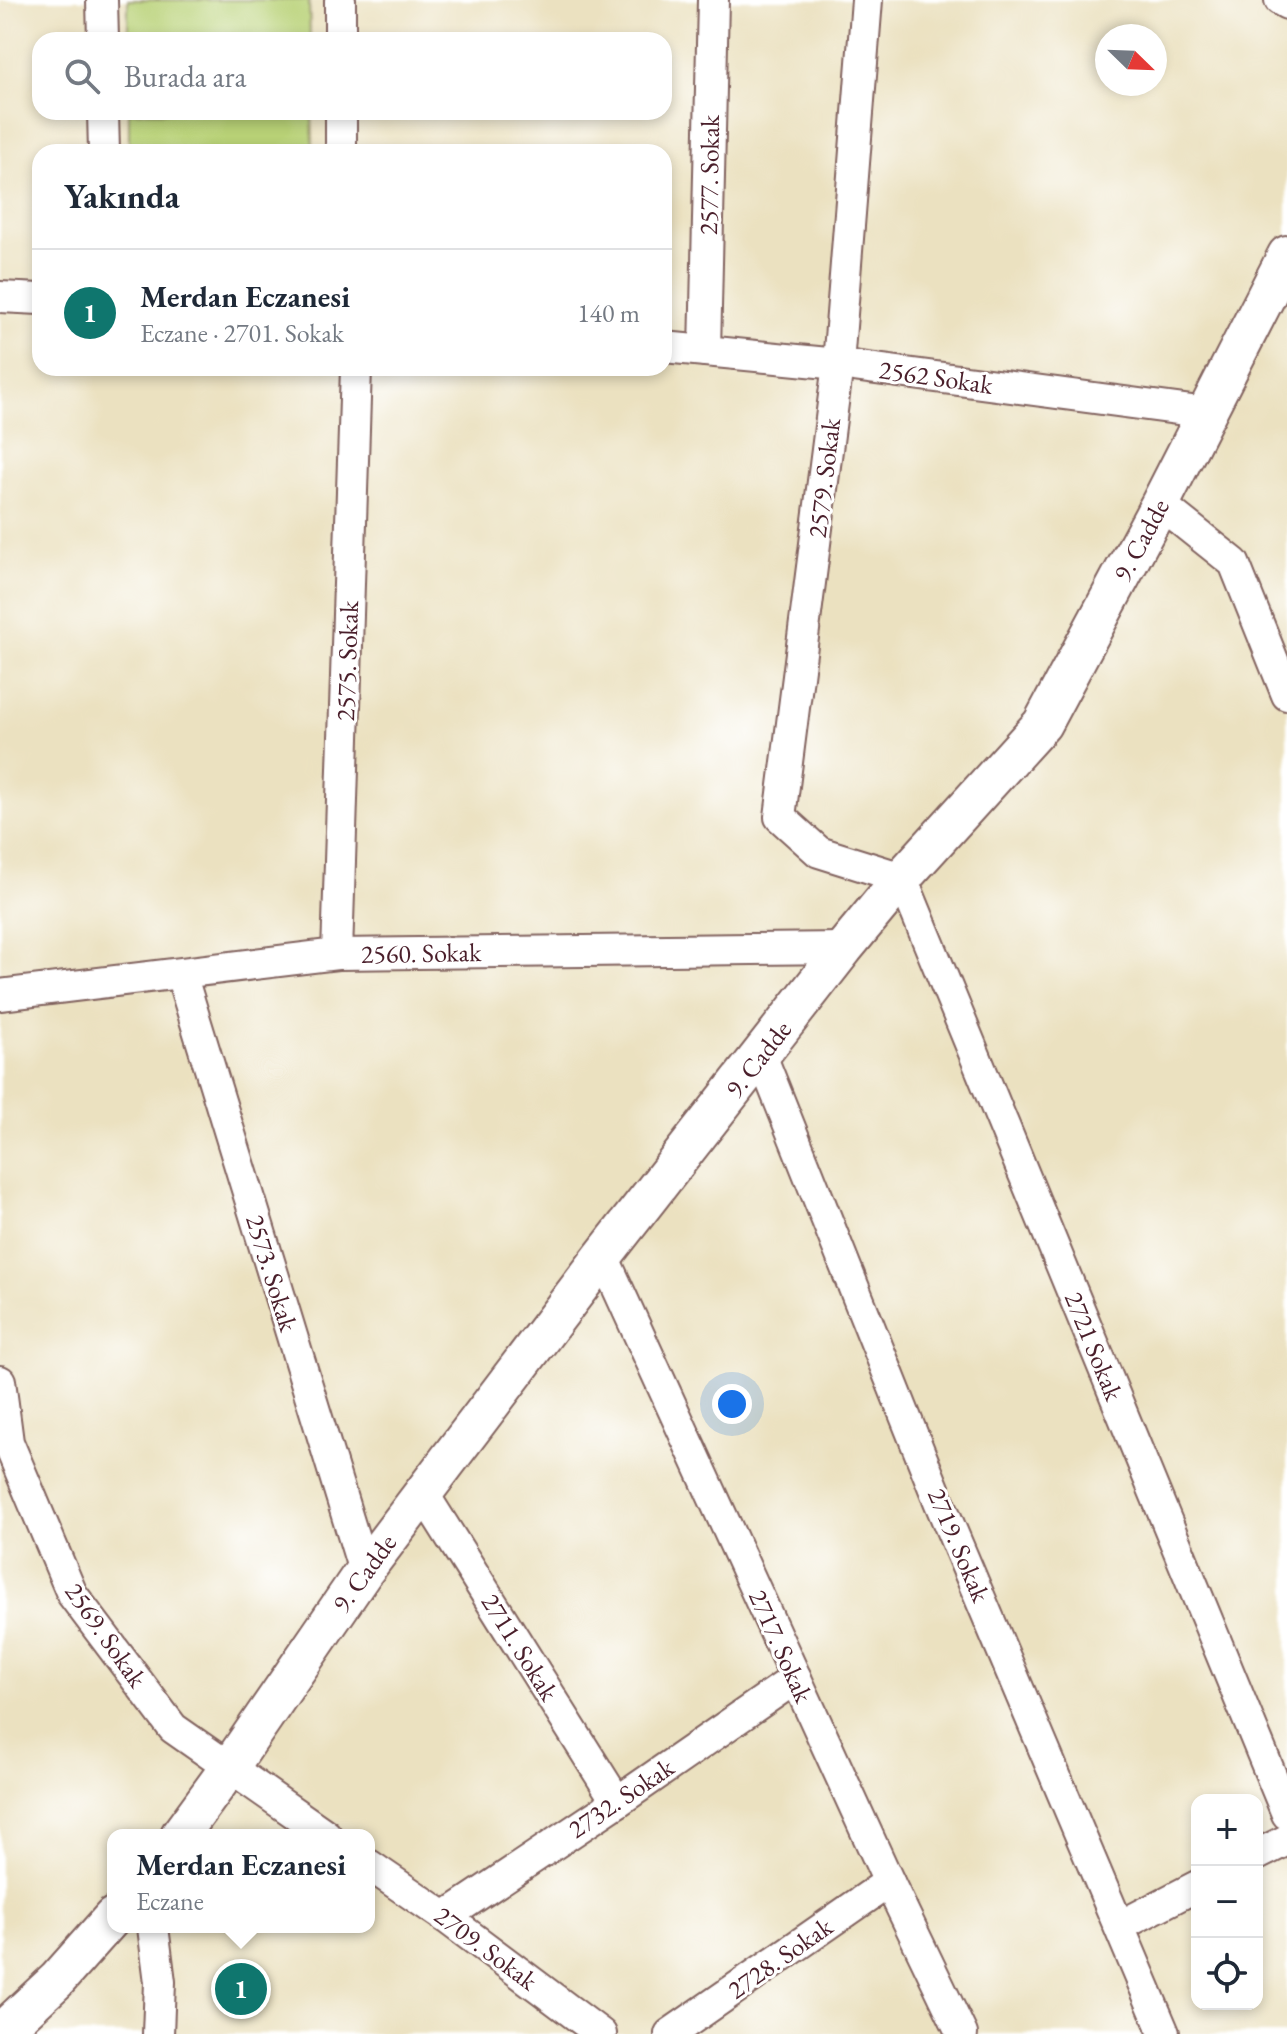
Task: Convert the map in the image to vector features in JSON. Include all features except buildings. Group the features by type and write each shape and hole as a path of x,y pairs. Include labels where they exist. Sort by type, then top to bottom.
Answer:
{"street":[{"path":"102,0 103,32"},
{"path":"340,0 340,32"},
{"name":"2577. Sokak","path":"705,351 713,0"},
{"name":"2579. Sokak","path":"867,0 838,364 780,817 819,852 902,878"},
{"path":"1280,0 1287,4"},
{"path":"103,120 104,144"},
{"path":"341,120 341,144"},
{"name":"9. Cadde","path":"184,1829 364,1571 603,1256 844,948 902,878 1042,724 1160,504 1287,255"},
{"path":"0,297 32,299"},
{"name":"2562 Sokak","path":"672,348 838,364 1207,413"},
{"name":"2575. Sokak","path":"337,954 356,376"},
{"path":"1160,504 1234,563 1287,695"},
{"name":"2721 Sokak","path":"902,878 1287,1814"},
{"name":"2560. Sokak","path":"0,995 337,954 844,948"},
{"name":"2573. Sokak","path":"181,974 364,1571"},
{"name":"2719. Sokak","path":"761,1055 939,1501 1164,2033"},
{"name":"2717. Sokak","path":"603,1256 889,1882 962,2034"},
{"name":"2569. Sokak","path":"0,1381 8,1442 72,1594 173,1728 229,1768"},
{"name":"2711. Sokak","path":"423,1493 617,1802"},
{"name":"2732. Sokak","path":"445,1917 796,1678"},
{"path":"229,1768 317,1829"},
{"path":"1263,1852 1287,1840"},
{"name":"2709. Sokak","path":"375,1869 445,1917 601,2034"},
{"name":"2728. Sokak","path":"670,2034 889,1882"},
{"path":"1120,1926 1191,1889"},
{"path":"0,2033 57,1980 107,1924"},
{"path":"154,1933 160,1982 158,2034"}],"green space":[{"path":"128,0 309,0 310,32 128,32"},
{"path":"129,120 312,120 313,144 129,144"}],"place":[{"name":"Merdan Eczanesi","path":"241,1989"}]}
